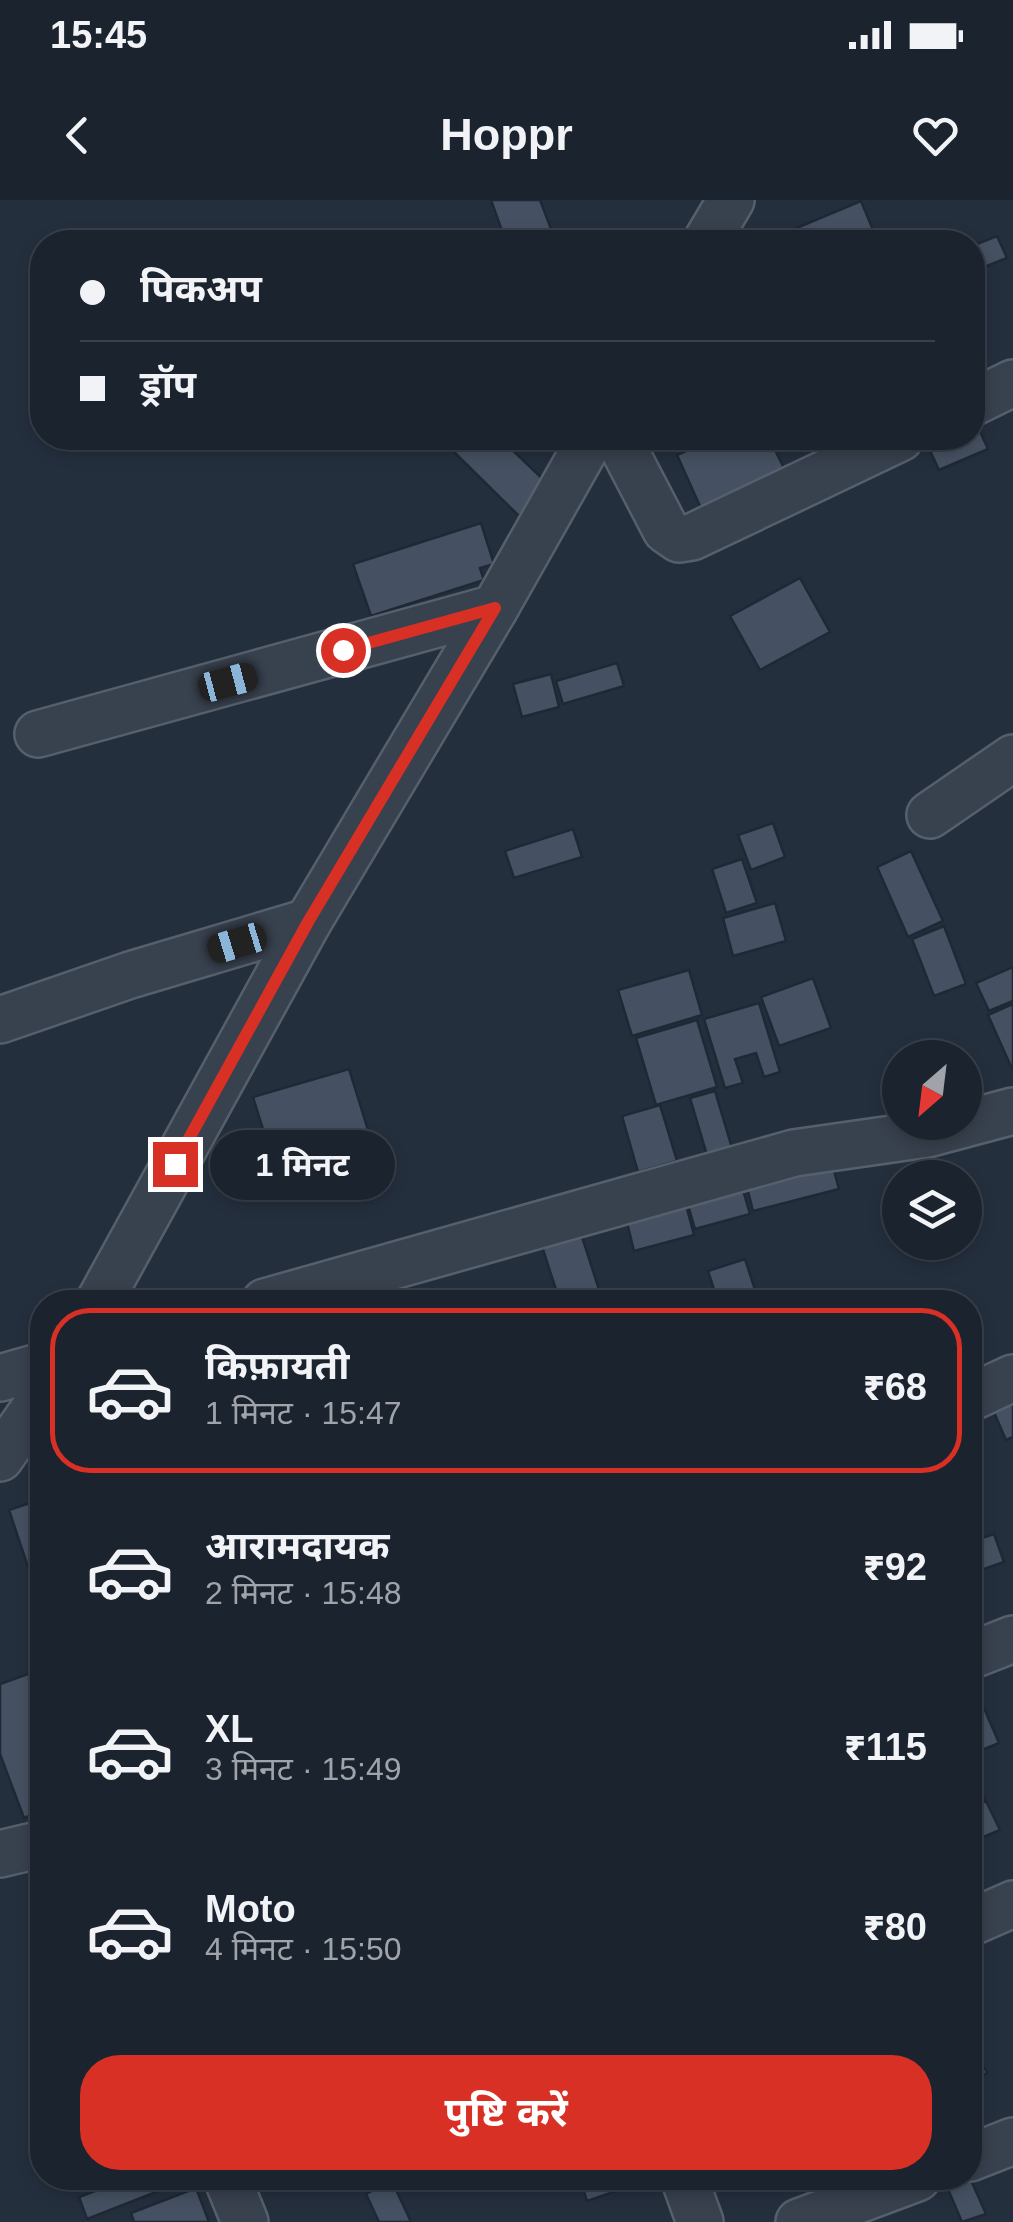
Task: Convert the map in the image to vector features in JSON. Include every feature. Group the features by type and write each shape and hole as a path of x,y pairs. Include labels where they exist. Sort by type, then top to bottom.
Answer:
{"street":[{"path":"713,230 731,200"},
{"path":"985,397 1013,383"},
{"path":"106,1290 308,922 584,450"},
{"path":"624,450 666,530 679,538 692,538 875,450"},
{"path":"38,734 495,608"},
{"path":"930,815 1013,758"},
{"path":"0,1020 130,975 308,922"},
{"path":"308,1290 794,1153 927,1134 1013,1111"},
{"path":"0,1378 30,1369"},
{"path":"982,1392 1013,1378"},
{"path":"0,1458 30,1415"},
{"path":"982,1651 1013,1639"},
{"path":"0,1854 30,1847"},
{"path":"982,1918 1013,1904"},
{"path":"982,2153 1013,2141"},
{"path":"232,2190 246,2222"},
{"path":"688,2190 700,2222"},
{"path":"799,2222 885,2190"}],"building":[{"path":"491,200 540,200 551,230 502,230"},
{"path":"861,201 873,230 792,230"},
{"path":"997,236 1007,258 985,267 985,241"},
{"path":"985,442 988,449 939,470 930,450 985,450"},
{"path":"452,450 513,450 549,485 519,516"},
{"path":"688,450 775,450 788,476 704,515 677,455"},
{"path":"481,523 494,564 480,568 484,580 371,616 353,564"},
{"path":"800,578 830,632 760,670 730,616"},
{"path":"617,663 624,686 563,704 556,681"},
{"path":"551,674 559,707 522,717 513,684"},
{"path":"773,823 785,857 751,870 738,835"},
{"path":"573,829 582,857 514,878 505,851"},
{"path":"911,851 943,921 908,937 877,867"},
{"path":"742,859 757,903 726,913 712,869"},
{"path":"775,903 786,941 733,956 723,918"},
{"path":"944,926 966,984 934,996 912,939"},
{"path":"1013,967 1013,1001 989,1011 976,983"},
{"path":"689,970 702,1015 632,1036 618,990"},
{"path":"813,978 831,1028 779,1046 761,997"},
{"path":"759,1003 780,1072 764,1077 756,1053 735,1059 743,1083 725,1088 704,1019"},
{"path":"1013,1004 1013,1071 988,1015"},
{"path":"697,1020 717,1087 656,1105 636,1038"},
{"path":"349,1069 372,1143 276,1171 253,1097"},
{"path":"715,1091 732,1148 707,1155 690,1098"},
{"path":"660,1105 677,1161 638,1172 622,1116"},
{"path":"828,1149 839,1189 753,1211 743,1171"},
{"path":"738,1173 750,1214 695,1229 683,1188"},
{"path":"683,1194 694,1235 634,1251 624,1210"},
{"path":"575,1215 599,1290 556,1290 536,1228"},
{"path":"745,1259 755,1290 714,1290 708,1271"},
{"path":"1013,1394 1013,1437 1006,1440 987,1396"},
{"path":"30,1503 28,1567 9,1510"},
{"path":"994,1534 1004,1562 982,1570 982,1538"},
{"path":"30,1673 30,1816 24,1818 0,1754 0,1684"},
{"path":"982,1709 999,1743 982,1750"},
{"path":"986,1801 1000,1830 982,1838 982,1803"},
{"path":"98,2190 161,2190 87,2219 79,2197"},
{"path":"197,2190 209,2222 134,2222 131,2213"},
{"path":"396,2190 411,2222 379,2222 366,2194"},
{"path":"584,2190 620,2190 587,2201"},
{"path":"948,2190 975,2190 986,2214 962,2222"}],"route":[{"path":"175,1164 308,922 495,608 343,650"}]}
